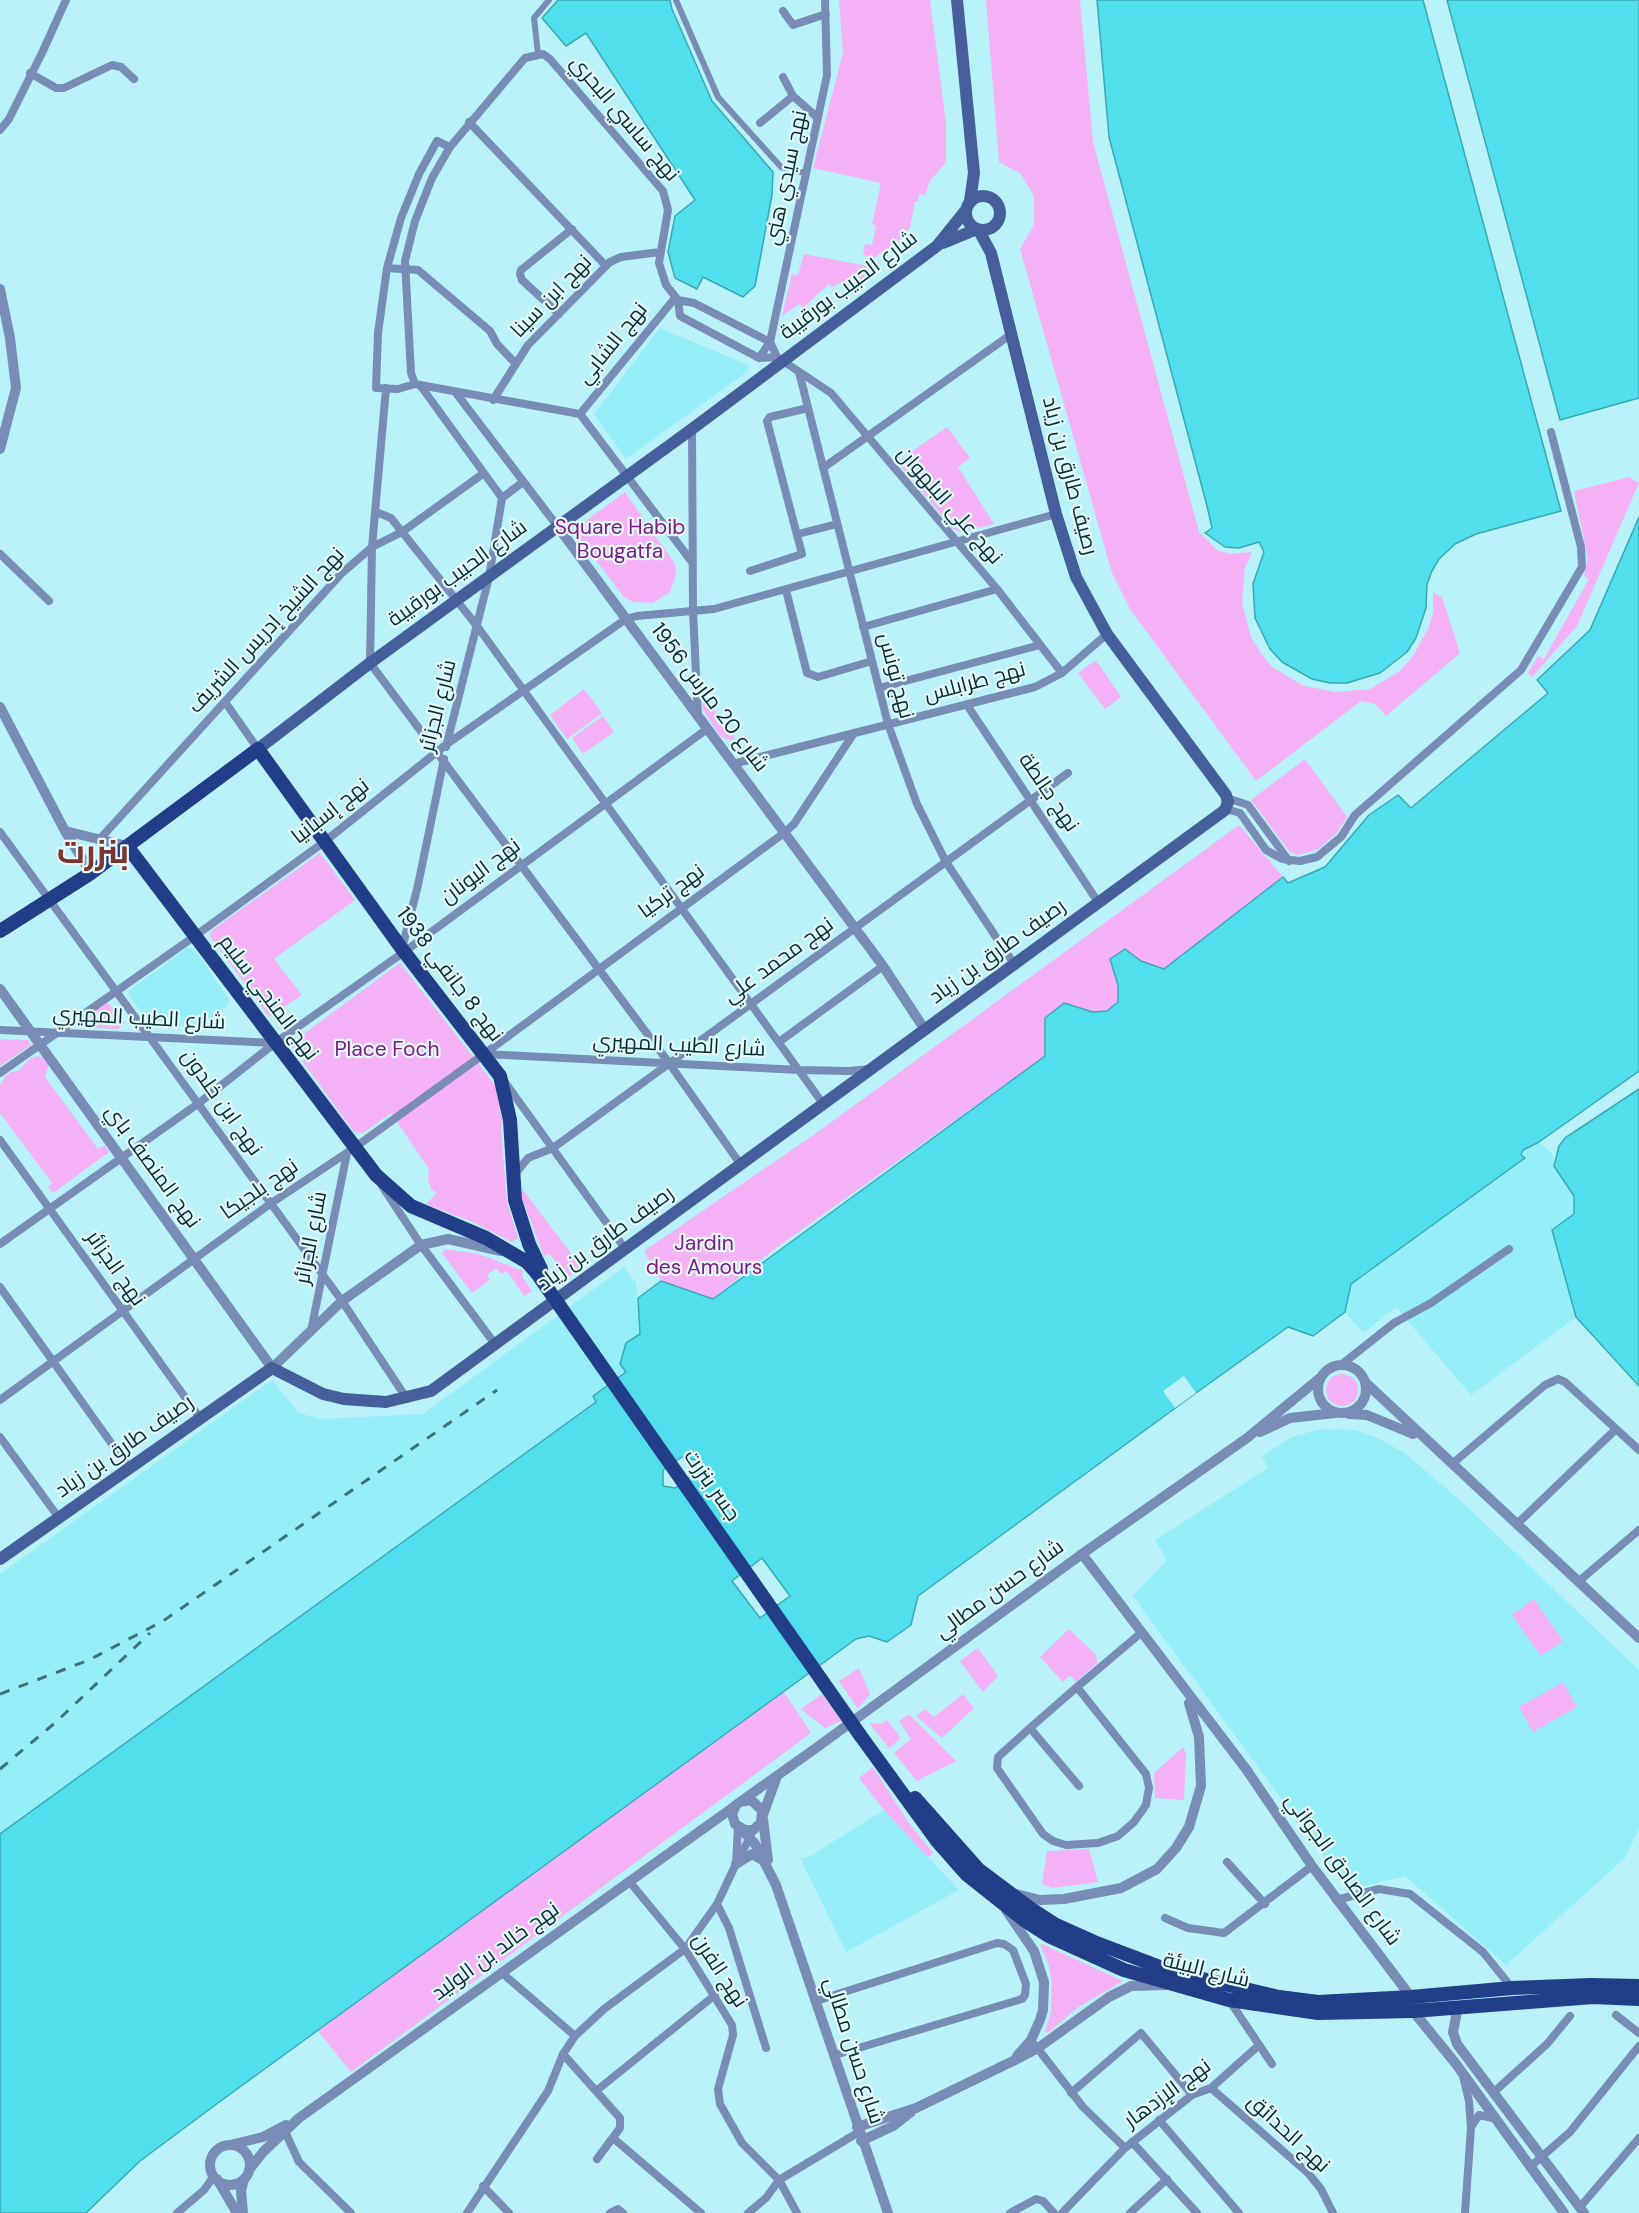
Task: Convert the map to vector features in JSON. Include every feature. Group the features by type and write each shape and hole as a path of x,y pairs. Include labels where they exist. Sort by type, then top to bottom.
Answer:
{"main road":[{"path":"957,0 974,173 968,206 968,221 978,229 990,228 997,222 999,210 997,204 987,196 974,173"},
{"path":"968,206 978,196 987,196"},
{"name":"شارع الحبيب بورقيبة","path":"937,246 968,206"},
{"name":"رصيف طارق بن زياد","path":"991,253 997,222"},
{"name":"شارع الحبيب بورقيبة","path":"0,931 91,873 370,663 692,429 781,359 937,246 978,229"},
{"name":"رصيف طارق بن زياد","path":"0,1559 272,1368 323,1394 344,1400 365,1402 407,1399 431,1391 873,1069 1227,804 1107,634 1076,577 1056,514 1013,333 991,253 978,229"},
{"name":"نهج 8 جانفي 1938","path":"258,749 403,951 500,1076 510,1120 518,1214 531,1263"},
{"name":"نهج المنجي سليم","path":"127,846 275,1043 350,1150 411,1206 474,1232 531,1263"},
{"name":"جسر بنزرت","path":"531,1263 862,1733"},
{"name":"شارع البيئة","path":"862,1733 946,1835 1003,1897 1059,1941 1124,1970 1168,1985 1229,2000 1318,2013 1412,2004 1512,1988 1639,1986"},
{"name":"شارع البيئة","path":"1003,1897 1056,1925 1130,1958 1173,1972 1288,1998 1458,2006 1593,1997 1639,1999"}],"street":[{"path":"0,130 9,118 66,0"},
{"path":"538,54 534,18 549,0"},
{"path":"676,0 718,97 781,167 805,173"},
{"name":"نهج سيدي هني","path":"759,358 770,342 828,65 825,0"},
{"path":"783,11 793,24 826,14"},
{"name":"نهج ساسي البحري","path":"417,385 411,373 405,268 415,221 432,178 450,147 525,58 538,54 550,59 663,191 668,210 660,252 661,274 676,299"},
{"path":"30,73 56,88 64,88 112,65 121,67 134,79"},
{"path":"783,77 793,96 818,118"},
{"path":"760,123 793,96"},
{"path":"469,122 606,266"},
{"path":"450,147 437,141 419,174 401,218 387,268 378,333 381,388 376,512 372,547 370,663 669,1063 741,1165"},
{"path":"559,314 522,280 520,274 521,270 572,228"},
{"name":"نهج ابن سينا","path":"493,400 528,345 606,266 621,257 660,252"},
{"path":"387,268 418,270 490,331 497,344 516,364"},
{"path":"0,289 5,337 16,388 0,449"},
{"path":"676,299 694,303 770,342 781,359"},
{"name":"نهج الشابي","path":"676,299 680,316 759,358"},
{"name":"نهج الشابي","path":"580,414 676,299"},
{"path":"823,468 1013,333"},
{"path":"759,358 781,359"},
{"name":"نهج علي البلهوان","path":"781,359 831,393 996,589 1062,673"},
{"name":"نهج تونس","path":"799,372 888,724 917,804 946,862 1014,964"},
{"path":"381,388 398,389 417,385 580,414 692,563"},
{"path":"417,385 502,498 523,482"},
{"name":"شارع 20 مارس 1956","path":"456,393 883,966 925,1030"},
{"path":"750,571 800,556 802,551 767,421 770,417 808,408"},
{"path":"692,429 692,563 698,717"},
{"path":"1227,804 1240,813 1266,850 1290,861 1308,860 1323,853 1341,837 1355,815 1515,676 1529,658 1582,567 1581,547 1551,432"},
{"name":"نهج الشيخ إدريس الشريف","path":"99,840 341,574 372,547 402,532 484,473"},
{"name":"شارع الجزائر","path":"403,951 447,744 489,577 502,498"},
{"path":"376,512 391,518 477,626 824,1105"},
{"path":"626,619 714,609 1056,514"},
{"path":"798,534 837,524"},
{"path":"0,554 49,602"},
{"path":"863,627 996,589"},
{"path":"786,590 804,669 807,673 818,676 872,661"},
{"name":"نهج إسبانيا","path":"39,1044 195,936 324,842 447,744 626,619"},
{"name":"نهج طرابلس","path":"733,764 1035,687 1062,673 1107,634"},
{"path":"879,688 1040,645"},
{"path":"225,702 258,749"},
{"name":"نهج جالطة","path":"967,705 1098,902"},
{"path":"0,708 65,831 91,873"},
{"name":"نهج اليونان","path":"0,1244 199,1103 275,1043 708,729"},
{"name":"نهج تركيا","path":"484,1054 784,833 794,824 854,733"},
{"name":"نهج محمد علي","path":"514,1177 528,1158 553,1148 1068,773"},
{"path":"65,831 127,846"},
{"name":"نهج ابن خلدون","path":"0,832 342,1301 407,1399"},
{"path":"779,1042 883,966"},
{"name":"نهج المنصف باي","path":"0,989 272,1368"},
{"name":"شارع الطيب المهيري","path":"0,1030 275,1043"},
{"path":"0,1073 39,1044"},
{"name":"شارع الطيب المهيري","path":"484,1054 800,1070 873,1069"},
{"name":"نهج بلجيكا","path":"0,1400 270,1204 484,1054"},
{"path":"500,1076 626,1250"},
{"name":"نهج الجزائر","path":"0,1140 200,1419"},
{"name":"شارع الجزائر","path":"311,1331 350,1150"},
{"name":"نهج المنجي سليم","path":"375,1175 421,1245 495,1344"},
{"path":"342,1301 421,1245 448,1239 531,1263"},
{"path":"1341,1365 1395,1323 1431,1303 1509,1249"},
{"path":"0,1287 129,1468"},
{"name":"رصيف طارق بن زياد","path":"272,1368 342,1301"},
{"path":"1246,1438 1333,1366 1341,1365 1357,1369 1366,1383 1422,1437 1639,1638"},
{"path":"1321,1377 1318,1384 1320,1398 1329,1410 1376,1418 1422,1437"},
{"path":"1452,1464 1545,1385 1557,1379 1565,1382 1639,1450"},
{"path":"1246,1438 1290,1419 1350,1412 1362,1404 1367,1390 1366,1383"},
{"path":"1517,1524 1615,1430"},
{"path":"0,1437 59,1518"},
{"name":"شارع حسن مطالي","path":"716,1820 1246,1438"},
{"path":"1578,1582 1639,1530"},
{"name":"شارع الصادق الجواني","path":"1082,1554 1246,1769 1336,1900 1564,2213"},
{"path":"1077,1687 1146,1774 1149,1788 1146,1805 1134,1822 1118,1836 1098,1843 1066,1845 1053,1841 1043,1834 996,1767 1000,1754 1029,1728 1077,1687 1142,1632"},
{"path":"1003,1897 1040,1900 1093,1896 1139,1880 1157,1869 1176,1848 1189,1827 1201,1786 1199,1737 1195,1718 1183,1689"},
{"path":"1029,1728 1079,1786"},
{"name":"شارع حسن مطالي","path":"778,1775 761,1820 768,1865 888,2213"},
{"path":"467,2213 548,2091 563,2054 575,2036 604,2009 685,1949 717,1904 761,1820 756,1802 739,1803 732,1814 738,1827 736,1864"},
{"path":"716,1820 727,1820 749,1831 761,1820"},
{"name":"نهج خالد بن الوليد","path":"246,2175 284,2129 716,1820"},
{"name":"شارع حسن مطالي","path":"738,1827 750,1838 768,1865"},
{"path":"736,1864 752,1854 768,1865"},
{"path":"1227,1862 1265,1904"},
{"path":"1165,1918 1188,1928 1224,1933 1312,1866"},
{"name":"نهج الفرن","path":"629,1881 685,1949 715,1995 733,2031 718,2088 720,2104 742,2143 779,2180 797,2213"},
{"path":"1336,1900 1379,1889 1410,1894 1483,1952 1498,1967 1512,1988"},
{"path":"1003,1897 1034,1951 1044,1980 1043,2010 1035,2044"},
{"path":"717,1904 729,1928 766,2048"},
{"path":"816,2001 997,1943 1005,1944 1013,1950 1026,1984 1026,1991 1022,1999 835,2055"},
{"path":"501,1972 575,2036"},
{"path":"748,2213 766,2198 779,2180 859,2133 893,2126 916,2108 1013,2061 1035,2044 1109,1997 1131,1986 1168,1985"},
{"path":"596,2091 715,1995"},
{"path":"1229,2000 1272,2064"},
{"path":"1458,2006 1454,2039 1582,2210 1639,2138"},
{"path":"1616,2015 1639,2033"},
{"path":"1494,2092 1547,2044 1570,2016"},
{"path":"1071,2093 1141,2033 1192,2095"},
{"name":"نهج الإزدهار","path":"1035,2044 1071,2093 1128,2145 1192,2095 1211,2088 1258,2046"},
{"path":"1530,2168 1570,2132 1639,2046"},
{"path":"563,2054 620,2118 620,2127 597,2159"},
{"path":"1456,2064 1467,2056"},
{"path":"1463,2075 1469,2101 1471,2127 1465,2213"},
{"name":"نهج الحدائق","path":"1211,2088 1308,2173 1334,2213"},
{"path":"1471,2127 1479,2115 1493,2118"},
{"path":"1159,2120 1239,2213"},
{"path":"284,2129 299,2162 351,2213"},
{"name":"نهج خالد بن الوليد","path":"229,2145 263,2137 284,2129"},
{"path":"613,2138 701,2213"},
{"path":"237,2213 215,2178 210,2165 214,2153 229,2145 246,2152 246,2175 241,2191 243,2213"},
{"path":"1062,2213 1128,2145 1167,2179 1197,2213"},
{"path":"215,2178 227,2184 246,2175"},
{"path":"177,2213 215,2178"},
{"path":"1130,2213 1167,2179"},
{"path":"483,2186 509,2213"},
{"path":"1010,2213 1036,2199 1043,2201 1054,2213"},
{"path":"610,2213 618,2209 623,2213"}],"shaded area":[{"path":"558,0 670,0 712,101 773,172 772,195 755,286 743,297 703,277 697,289 675,278 668,252 675,216 695,200 586,33 566,46 542,18"},
{"path":"1097,0 1423,0 1561,511 1476,534 1455,544 1439,559 1432,571 1427,584 1426,608 1416,638 1407,652 1380,673 1347,683 1330,683 1312,679 1282,662 1270,649 1255,618 1253,584 1264,552 1259,542 1239,548 1225,547 1205,533 1212,528 1207,506 1109,137"},
{"path":"1447,0 1639,0 1639,398 1560,420"},
{"path":"660,328 748,365 748,371 626,459 594,414"},
{"path":"1639,517 1639,1071 1539,1142 1523,1150 1521,1155 1525,1158 1351,1284 1345,1312 1313,1336 1288,1327 918,1596 911,1625 887,1642 869,1636 856,1639 140,2161 86,2213 0,2213 0,1834 596,1402 593,1396 626,1372 620,1364 626,1343 640,1334 638,1298 661,1281 713,1299 1045,1056 1045,1018 1064,1003 1093,1012 1107,1011 1118,1002 1118,985 1110,959 1125,949 1141,961 1164,969 1283,877 1288,883 1325,867 1369,815 1398,795 1411,808 1548,693 1537,680 1590,630","holes":["682,1457 696,1460 695,1473 675,1488 663,1486 663,1470","762,1558 790,1596 760,1618 732,1581"]},
{"path":"187,948 194,949 229,999 228,1005 199,1027 150,1025 129,995 130,990"},
{"path":"1639,1089 1639,1386 1576,1317 1552,1230 1574,1214 1574,1196 1554,1166 1559,1146 1565,1138"},
{"path":"1539,1142 1554,1156 1554,1166 1574,1196 1574,1214 1552,1230 1576,1317 1471,1395 1396,1307 1363,1333 1345,1312 1347,1291 1351,1284 1524,1159 1523,1150"},
{"path":"624,1267 636,1283 640,1334 626,1372 593,1396 597,1401 0,1834 0,1574 272,1380 299,1413 320,1419 423,1414"},
{"path":"1322,1429 1355,1430 1378,1438 1406,1454 1463,1503 1639,1670 1639,1829 1625,1858 1506,1965 1405,1876 1348,1890 1133,1596 1167,1560 1155,1540 1268,1468 1262,1456 1294,1436"},
{"path":"884,1810 959,1890 846,1952 800,1858 807,1858"}],"green space":[{"path":"839,0 930,0 946,123 946,162 930,181 925,195 919,194 918,201 915,201 910,228 899,240 874,258 863,255 865,244 872,245 876,226 872,224 881,183 813,168 843,53"},
{"path":"986,0 1080,0 1093,142 1199,532 1217,550 1230,554 1250,552 1252,554 1245,567 1242,603 1251,637 1261,653 1272,667 1304,686 1336,692 1370,689 1400,671 1413,656 1429,627 1433,612 1433,592 1442,597 1460,653 1386,716 1375,704 1361,701 1256,781 1130,609 1112,573 1020,249 1034,225 1034,196 1020,173 999,162"},
{"path":"804,254 883,269 850,294 840,283 832,287 829,284 803,308 799,304 782,316 792,274 798,275"},
{"path":"947,427 970,458 958,467 994,524 961,532 953,529 897,462"},
{"path":"1629,477 1639,483 1577,626 1532,677 1528,673 1538,656 1544,659 1589,579 1584,576 1588,558 1574,491"},
{"name":"Square Habib Bougatfa","path":"625,492 675,564 676,574 670,592 653,603 633,602 624,597 573,530"},
{"path":"1096,660 1121,697 1105,709 1078,673"},
{"path":"584,689 602,713 567,739 550,715"},
{"path":"707,700 735,737 732,741 720,736 703,710 702,704"},
{"path":"603,716 614,732 583,754 572,738"},
{"path":"1305,759 1347,817 1336,834 1318,849 1298,855 1289,851 1251,800"},
{"name":"Jardin des Amours","path":"1239,825 1283,877 1164,969 1141,961 1125,949 1111,959 1118,985 1119,1002 1107,1011 1045,1018 1045,1056 776,1248 712,1299 661,1281 644,1251 815,1134"},
{"path":"320,853 355,900 274,959 302,995 269,1017 210,936 211,931"},
{"name":"Place Foch","path":"400,963 498,1089 501,1098 500,1115 503,1119 501,1128 507,1203 518,1238 512,1242 475,1223 426,1204 437,1193 432,1190 428,1180 429,1169 391,1113 363,1133 354,1132 290,1044"},
{"path":"107,1002 125,1023 118,1029 79,1027 86,1014"},
{"path":"0,1039 28,1040 31,1045 0,1066"},
{"path":"37,1056 44,1058 49,1064 45,1077 98,1149 105,1145 109,1152 53,1193 48,1187 52,1183 0,1113 0,1085 5,1077 11,1072 18,1071 30,1059"},
{"path":"523,1190 582,1268 567,1278 550,1254 544,1256 520,1193"},
{"path":"445,1249 479,1254 523,1271 522,1276 532,1291 524,1296 507,1271 501,1274 496,1268 487,1275 490,1280 472,1293 442,1253"},
{"path":"1342,1374 1353,1379 1358,1390 1353,1401 1342,1406 1331,1401 1326,1390 1331,1379"},
{"path":"1534,1599 1563,1641 1541,1656 1512,1615"},
{"path":"1069,1629 1096,1655 1097,1663 1076,1682 1070,1675 1063,1682 1040,1657"},
{"path":"978,1648 998,1676 983,1692 960,1661"},
{"path":"859,1668 870,1694 858,1709 839,1681"},
{"path":"1563,1682 1577,1707 1533,1732 1519,1707"},
{"path":"784,1692 811,1733 351,2072 318,2031 466,1920"},
{"path":"822,1694 841,1721 825,1728 801,1709"},
{"path":"963,1694 974,1708 942,1738 916,1716 925,1709 934,1717"},
{"path":"909,1714 956,1761 917,1781 894,1753 911,1739 899,1721"},
{"path":"887,1720 901,1738 889,1748 869,1723 880,1724"},
{"path":"1183,1747 1186,1753 1184,1800 1155,1798 1154,1773"},
{"path":"873,1767 909,1823 933,1853 928,1857 884,1810 859,1778"},
{"path":"1089,1849 1098,1882 1052,1888 1042,1884 1047,1851"},
{"path":"1040,1945 1123,1981 1077,2008 1048,2033 1045,2032 1051,2011 1052,1983 1048,1962"}],"pier":[{"path":"1184,1376 1196,1393 1175,1408 1163,1391"}],"railway":[{"path":"0,1694 89,1660 163,1621 497,1390"},
{"path":"0,1769 56,1722 150,1633"}],"district":[{"name":"بنزرت","path":"93,854"}]}
